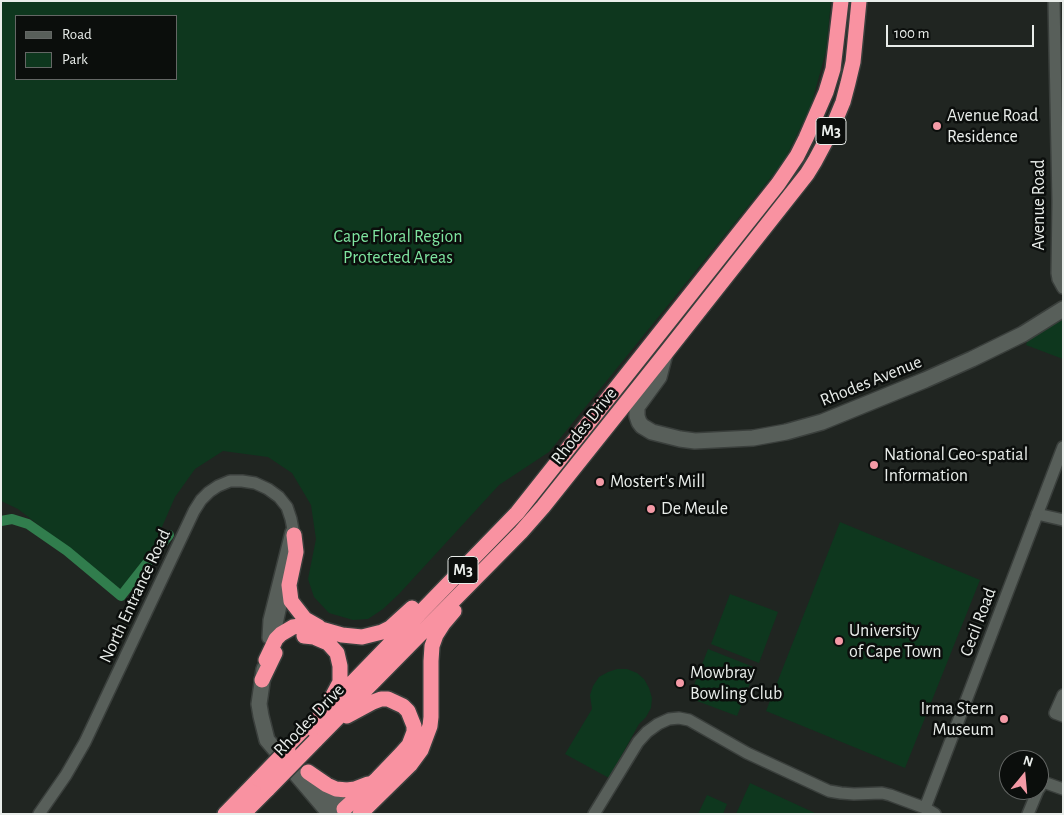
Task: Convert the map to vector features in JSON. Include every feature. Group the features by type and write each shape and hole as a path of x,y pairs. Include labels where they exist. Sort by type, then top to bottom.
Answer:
{"highway":[{"name":"Rhodes Drive","path":"325,721 526,503 788,170 806,138 828,86 834,62 841,1"},
{"name":"Rhodes Drive","path":"225,814 264,784 325,721 521,532 543,507 791,194 815,161 834,124 853,62 860,6"},
{"path":"293,531 296,552 289,585 291,601 305,619 323,630"},
{"path":"266,660 276,639 286,631 300,626 314,627 352,637 362,637 382,632 395,624 424,596 483,550"},
{"path":"360,814 410,765 421,750 430,726 431,717 432,646 443,624 470,594 488,564"},
{"path":"262,680 275,653 289,640 298,636 307,636 328,643 336,654 341,674 340,682 325,721"},
{"path":"325,721 381,699 388,699 395,701 408,711 414,726 409,746 341,812"},
{"path":"308,772 328,785 347,790 360,788 377,779"},
{"name":"Rhodes Drive","path":"244,814 264,784"}],"street":[{"name":"Avenue Road","path":"1054,1 1059,40 1060,123 1060,202 1057,272 1058,279 1063,288"},
{"name":"Rhodes Avenue","path":"665,354 659,377 639,403 636,410 640,424 647,430 695,441 753,438 786,432 822,422 925,380 1023,334 1063,309"},
{"name":"Cecil Road","path":"930,811 1063,447"},
{"name":"North Entrance Road","path":"39,814 66,775 85,742 194,511 209,492 218,486 230,482 255,483 268,489 280,497 287,507 291,519 293,531 292,550 277,624 266,660"},
{"path":"1037,514 1063,520"},
{"path":"266,660 260,704 267,740 341,812"},
{"path":"1059,715 1063,695"},
{"path":"594,814 638,742 658,724 669,719 679,718 689,720 746,753 829,790 854,794 882,793 930,811"},
{"path":"264,728 308,772 341,812"},
{"path":"1049,784 1063,789"},
{"path":"1028,814 1034,800"}],"green space":[{"name":"Cape Floral Region Protected Areas","path":"1,1 831,1 826,51 811,106 784,161 549,452 499,485 399,594 383,609 368,619 353,620 329,613 314,597 308,579 316,539 311,505 292,473 268,457 223,451 195,469 175,497 152,550 123,591 18,509 1,501"},
{"path":"1063,319 1063,359 1026,345 1028,339"},
{"path":"840,522 980,580 905,768 766,711"},
{"path":"730,594 778,612 759,663 711,644"},
{"path":"708,649 756,668 737,716 689,698"},
{"path":"617,669 627,669 637,673 644,679 652,698 651,708 639,724 609,778 565,754 592,709 590,695 593,686 599,677"},
{"path":"750,783 817,814 736,814"},
{"path":"707,795 727,804 723,814 698,814"}],"waterway":[{"path":"1,521 12,519 28,524 67,551 121,596 169,535"}],"place":[{"name":"Avenue Road Residence","path":"937,126"},
{"name":"National Geo-spatial Information","path":"874,465"},
{"name":"Mostert's Mill","path":"600,482"},
{"name":"De Meule","path":"651,509"},
{"name":"University of Cape Town","path":"839,641"},
{"name":"Mowbray Bowling Club","path":"680,683"},
{"name":"Irma Stern Museum","path":"1004,719"}]}
